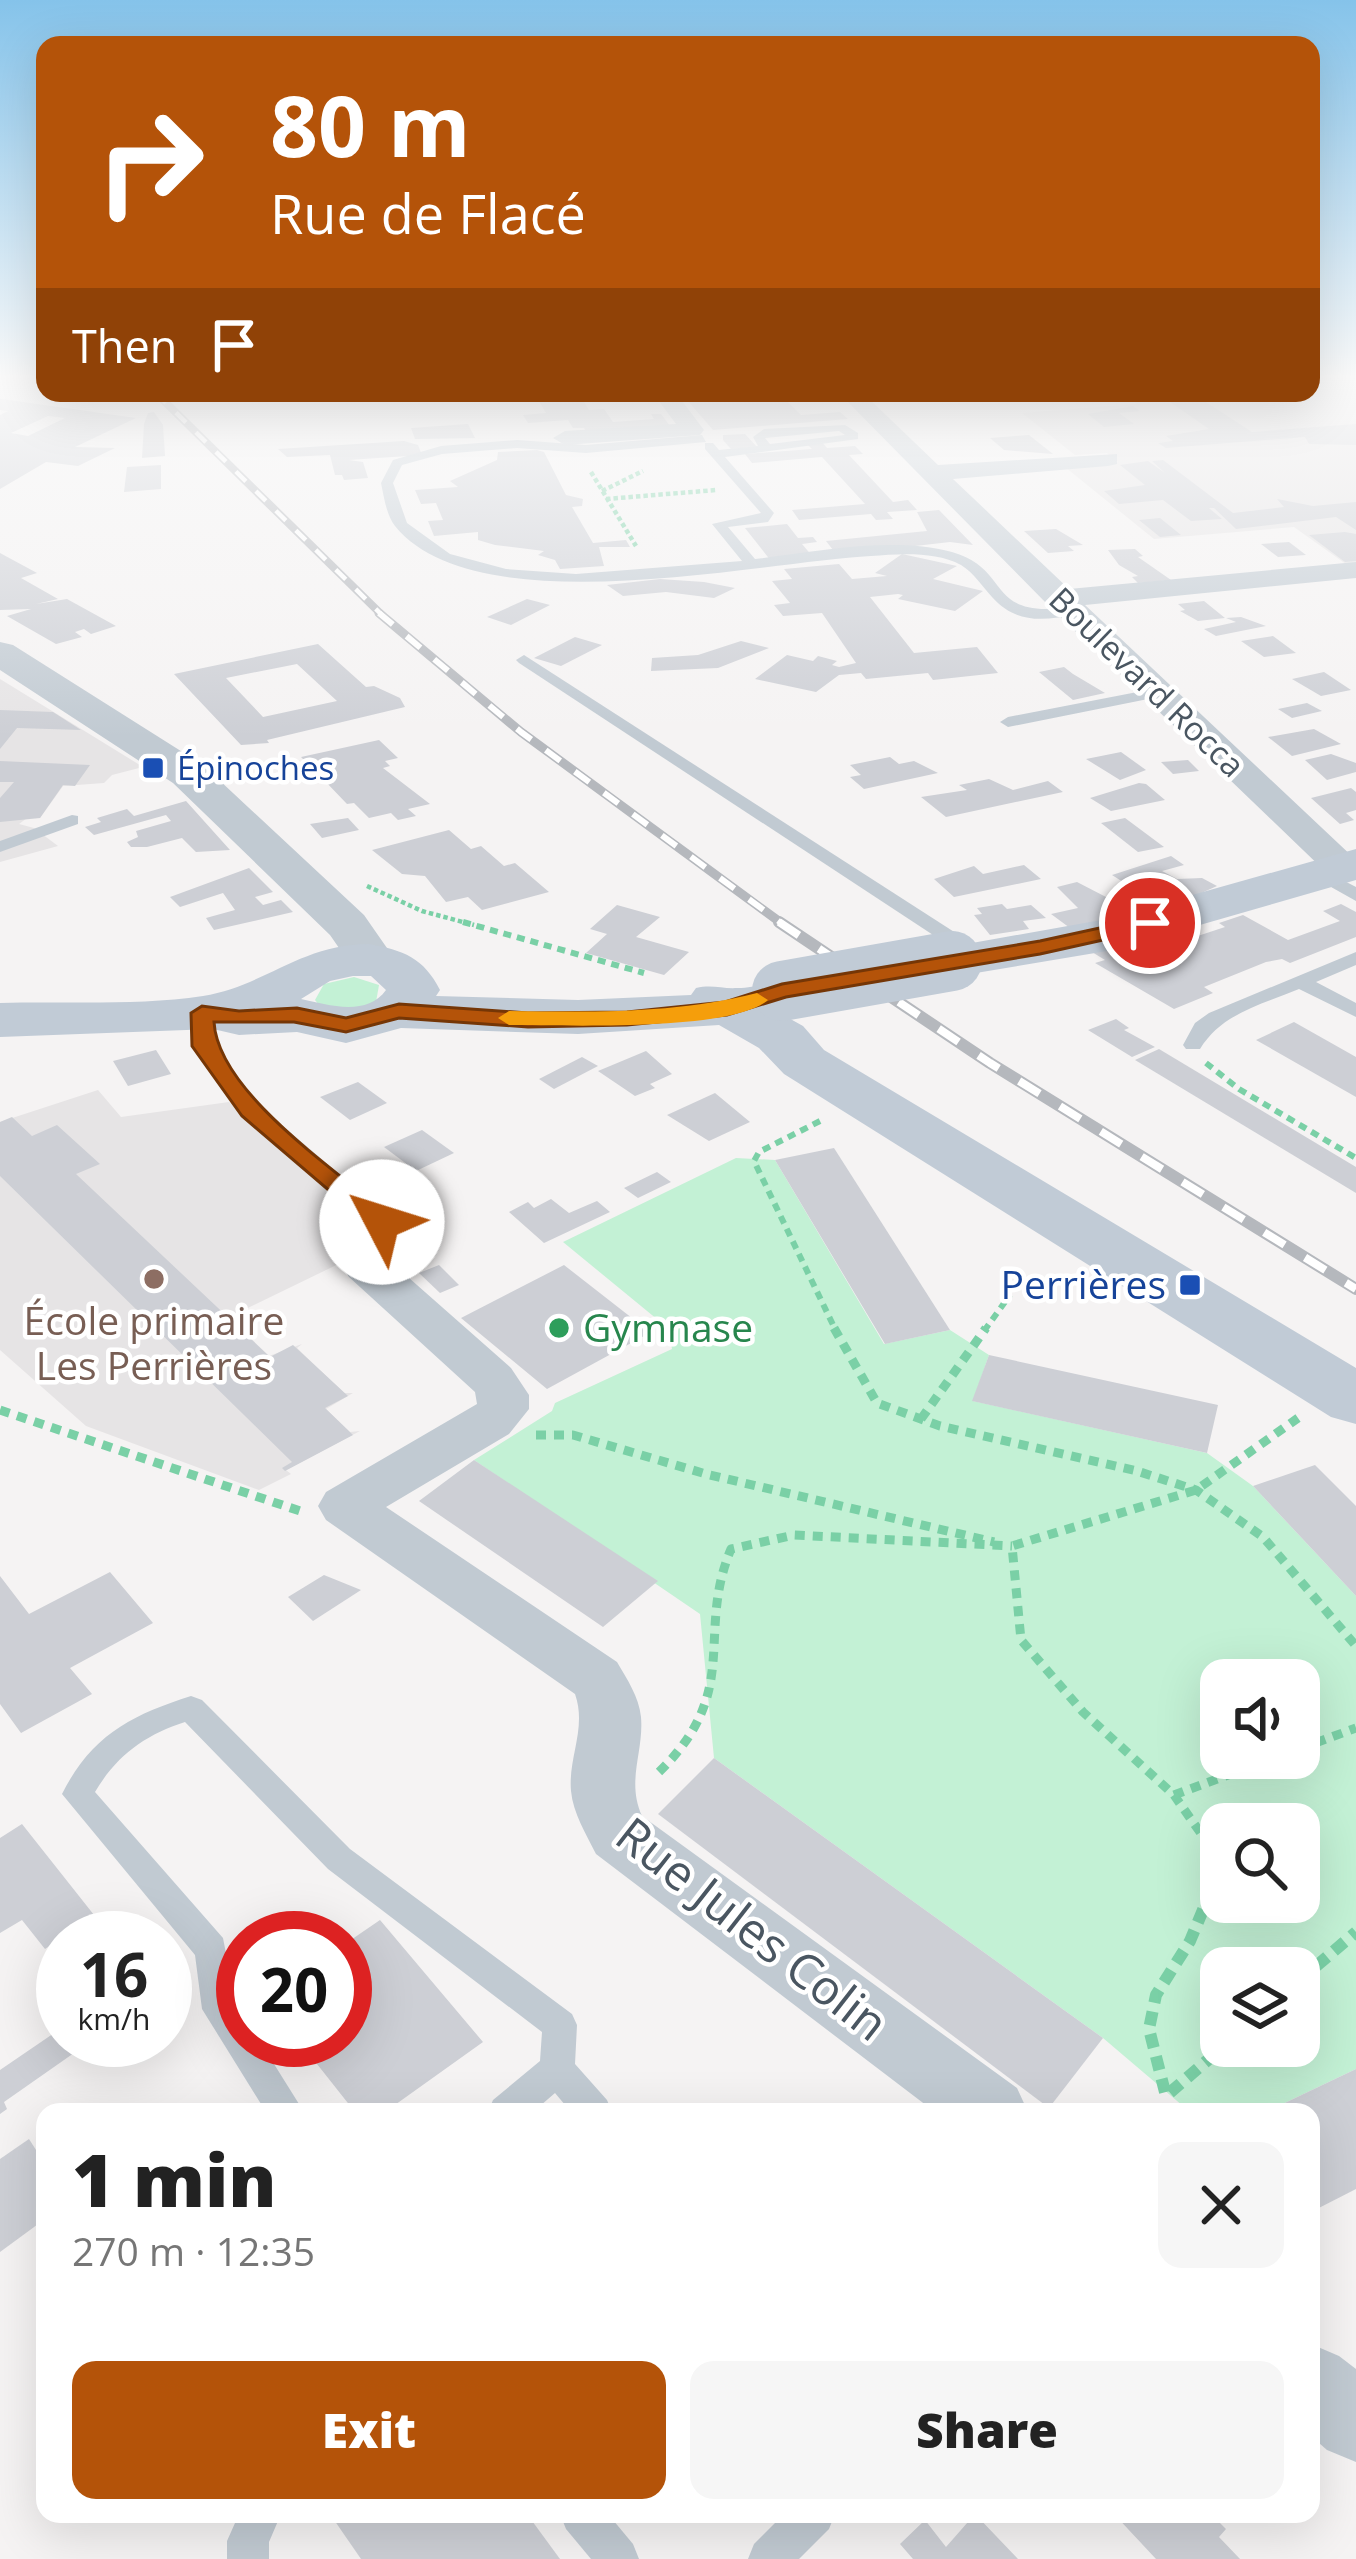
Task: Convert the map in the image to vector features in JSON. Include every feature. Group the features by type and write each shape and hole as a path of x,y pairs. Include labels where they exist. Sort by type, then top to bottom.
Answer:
{"main road":[{"path":"349,986 528,1020 689,1032 757,1009 966,959 1113,934 1344,875"},
{"path":"0,1020 208,1012 239,1018 349,986 544,1002 757,1009 1347,1395"},
{"path":"528,1020 757,1009"}],"street":[{"name":"Boulevard Rocca","path":"959,498 1344,875"},
{"path":"1065,605 1356,570"},
{"path":"0,653 188,774 290,868 325,906 320,942 349,986"},
{"path":"345,1505 463,1438 503,1408 503,1395 374,1244"},
{"name":"Rue Jules Colin","path":"345,1505 596,1678 611,1700 611,1732 599,1778 601,1806 619,1835 980,2103"},
{"path":"1320,2391 1356,2421"}],"lane":[{"path":"391,498 398,523 416,539 484,568 570,577 929,552 978,568 1015,610 1042,614 1065,605"},
{"path":"752,566 719,524 767,516 755,498"},
{"path":"524,660 966,959"},
{"path":"1009,722 1158,693"},
{"path":"0,848 72,820"},
{"path":"1193,1045 1202,1027 1216,1017 1356,958"},
{"path":"1301,982 1356,1011"},
{"path":"208,1012 204,1046 251,1111 374,1244"},
{"path":"280,2103 219,2008 211,1949 78,1794 100,1753 150,1720 190,1708 339,1858 560,2025 556,2069 516,2103"},
{"path":"556,2069 586,2103"},
{"path":"248,2559 248,2541 256,2523"},
{"path":"588,2523 618,2559"},
{"path":"769,2559 805,2523"}],"path":[{"path":"613,498 605,499 634,545 657,549"},
{"path":"290,868 346,877 422,911 662,978"},
{"path":"550,955 560,950"},
{"path":"1193,1045 1209,1068 1239,1089 1356,1158"},
{"path":"836,1112 759,1152 754,1161 842,1344 877,1403 920,1419 1196,1490 1263,1537 1356,1646"},
{"path":"920,1419 1010,1295"},
{"path":"607,1817 689,1745 702,1714 717,1651 718,1575 730,1550 794,1535 1012,1546 1196,1490 1347,1395"},
{"path":"0,1410 294,1511 345,1505"},
{"path":"463,1438 573,1435 706,1474 1012,1546"},
{"path":"1012,1546 1021,1640 1083,1712 1174,1795 1200,1834"},
{"path":"1320,1741 1356,1728"},
{"path":"1174,1795 1217,1779"},
{"path":"1200,1916 1156,1996 1149,2029 1166,2096 1200,2067"},
{"path":"1320,1963 1356,1932"}],"shaded area":[{"path":"1104,498 1356,498 1356,567 1294,527 1154,539"},
{"path":"0,679 143,767 112,775 104,783 63,786 40,818 19,824 34,828 58,846 0,862"},
{"name":"École primaire Les Perrières","path":"98,1090 121,1117 229,1102 386,1241 229,1317 269,1356 302,1344 297,1348 344,1393 353,1393 326,1409 350,1432 360,1431 286,1470 291,1474 259,1490 86,1426 0,1350 0,1122"}],"green space":[{"path":"354,977 379,985 376,1002 358,1010 319,1005 315,1000 324,984"},
{"path":"736,1158 775,1160 884,1344 950,1330 989,1355 973,1401 1207,1453 1253,1486 1356,1596 1356,2069 1285,2103 1179,2103 1103,2038 714,1758 700,1614 474,1460 552,1411 555,1403 672,1349 669,1329 563,1242"}],"building":[{"path":"419,498 581,498 582,506 572,507 593,543 626,540 630,547 599,547 604,566 560,569 555,560 538,555 544,551 495,545 478,540 478,532 434,536 428,521 443,520 436,503 421,504"},
{"path":"860,498 908,500 917,510 887,512 893,519 876,520 871,514 799,520 792,510 865,504"},
{"path":"1113,498 1214,498 1233,513 1284,507 1277,499 1313,506 1356,502 1356,530 1336,517 1236,529 1214,508 1209,508 1222,519 1191,521 1163,500 1119,504"},
{"path":"939,510 973,545 950,542 837,555 826,541 927,531 917,512"},
{"path":"1160,518 1181,535 1160,537 1139,520"},
{"path":"787,524 798,538 813,537 817,542 802,544 813,557 771,561 745,528"},
{"path":"1056,529 1083,545 1068,546 1074,551 1048,553 1024,531"},
{"path":"1356,534 1356,561 1345,562 1309,535"},
{"path":"1289,542 1306,555 1278,557 1261,544"},
{"path":"1135,549 1143,556 1138,557 1171,580 1138,583 1132,577 1138,576 1119,565 1108,550"},
{"path":"0,553 37,573 21,578 58,599 36,604 67,599 116,626 91,634 84,629 75,632 82,637 56,644 7,616 31,609 0,610"},
{"path":"902,554 957,566 933,579 983,591 955,611 898,599 903,595 898,594 870,597 914,653 977,647 998,673 933,680 928,673 866,679 861,673 839,675 816,692 755,679 787,655 813,661 818,656 837,661 832,665 839,667 856,663 822,613 783,616 774,605 790,603 772,581 792,579 784,569 839,564 852,579 887,576 875,573"},
{"path":"660,579 735,588 714,598 666,592 623,596 607,585"},
{"path":"527,599 550,605 511,625 487,617"},
{"path":"1204,601 1225,618 1198,621 1180,611 1185,610 1178,604"},
{"path":"1241,617 1266,626 1216,636 1204,629 1236,622 1226,618"},
{"path":"1273,636 1296,653 1264,657 1241,641"},
{"path":"575,637 602,645 561,666 534,658"},
{"path":"741,641 769,648 718,668 651,671 652,658 698,655"},
{"path":"318,644 366,687 400,698 405,707 267,740 269,743 241,745 174,674","holes":["297,664 337,701 263,717 226,678"]},
{"path":"1064,667 1105,693 1073,700 1039,672"},
{"path":"1324,672 1351,690 1321,696 1292,679"},
{"path":"1307,703 1322,711 1292,718 1278,709"},
{"path":"0,710 53,712 81,730 17,728 0,749"},
{"path":"1314,729 1341,744 1292,756 1268,737"},
{"path":"379,740 398,758 385,761 390,766 383,768 430,804 408,809 416,816 398,820 391,813 369,818 324,780 331,779 326,773 318,774 301,757"},
{"path":"1121,752 1146,770 1120,780 1086,759"},
{"path":"1331,754 1356,763 1356,772 1327,780 1305,760"},
{"path":"890,757 899,764 914,761 938,773 864,789 850,777 861,775 850,765"},
{"path":"1188,760 1199,771 1173,774 1161,762"},
{"path":"0,761 90,765 75,786 63,785 40,818 0,822 0,798 14,782 0,782"},
{"path":"989,779 1013,790 1048,781 1063,792 946,817 921,797 967,790 959,785"},
{"path":"1139,783 1165,800 1111,811 1090,798"},
{"path":"1351,788 1356,792 1356,810 1346,813 1354,820 1340,824 1311,798"},
{"path":"186,801 230,850 196,852 182,838 147,847 131,847 127,842 138,837 136,831 171,821 166,815 94,835 85,827 127,809 134,816"},
{"path":"348,818 359,830 322,838 310,824"},
{"path":"1125,818 1164,847 1138,852 1101,823"},
{"path":"449,830 471,849 481,846 504,866 515,863 549,892 482,910 468,897 446,902 425,876 402,874 372,850"},
{"path":"1171,856 1184,865 1162,871 1177,879 1202,878 1217,886 1186,900 1179,896 1156,903 1112,875"},
{"path":"1024,865 1041,879 954,897 934,879 974,866 983,874"},
{"path":"249,868 273,892 255,897 263,905 281,900 293,912 214,930 206,918 235,910 223,893 180,907 170,897"},
{"path":"1077,882 1135,912 1070,928 1051,914 1078,908 1057,887"},
{"path":"1002,904 1007,909 1031,905 1046,918 1023,921 1029,929 990,935 974,915 982,914 977,908"},
{"path":"1341,904 1356,912 1356,937 1290,963 1282,959 1266,962 1204,987 1213,993 1174,1009 1095,963 1105,960 1092,952 1123,943 1146,953 1225,927 1219,923 1243,915 1288,940 1340,921 1323,911"},
{"path":"617,905 660,917 636,937 689,952 664,975 586,953 607,934 590,929"},
{"path":"1116,1019 1129,1028 1124,1030 1155,1047 1132,1057 1088,1030"},
{"path":"1294,1022 1356,1057 1356,1097 1256,1040"},
{"path":"1159,1049 1356,1167 1356,1193 1135,1060"},
{"path":"156,1050 171,1074 128,1086 113,1061"},
{"path":"646,1051 672,1074 650,1084 655,1088 635,1096 598,1071"},
{"path":"582,1057 598,1066 554,1089 539,1079"},
{"path":"358,1082 387,1103 350,1120 320,1097"},
{"path":"715,1093 750,1122 709,1141 667,1115"},
{"path":"12,1117 32,1136 57,1125 100,1164 76,1174 270,1357 293,1345 348,1396 325,1408 353,1435 285,1471 282,1468 292,1462 0,1176 0,1122"},
{"path":"422,1130 454,1153 416,1171 384,1147"},
{"path":"834,1148 950,1330 885,1344 775,1160"},
{"path":"657,1172 671,1182 638,1198 624,1188"},
{"path":"551,1199 569,1213 597,1201 610,1212 544,1243 509,1212 528,1202 534,1208"},
{"path":"439,1265 459,1285 440,1293 419,1273"},
{"name":"Gymnase","path":"564,1265 646,1329 655,1330 547,1389 461,1318"},
{"path":"989,1355 1218,1405 1207,1453 972,1401"},
{"path":"474,1460 658,1581 603,1627 419,1501"},
{"path":"1315,1465 1356,1506 1356,1596 1253,1486"},
{"path":"110,1572 153,1623 70,1668 92,1694 21,1733 0,1704 0,1576 29,1614"},
{"path":"324,1575 361,1590 313,1621 288,1597"},
{"path":"714,1758 1103,2038 1053,2103 1042,2103 658,1814"},
{"path":"22,1824 91,1911 36,1911 36,1938 22,1920 0,1933 0,1838"},
{"path":"380,1920 483,2042 398,2103 348,2103 319,2067 372,2067 372,1925"},
{"path":"36,2045 36,2067 54,2067 4,2102 7,2109 0,2114 0,2070"},
{"path":"1356,2069 1356,2189 1320,2207 1320,2103 1285,2103"},
{"path":"29,2139 36,2150 36,2226 0,2252 0,2159"},
{"path":"336,2523 534,2523 560,2559 361,2559"},
{"path":"927,2523 946,2547 967,2523 984,2523 1018,2559 913,2559 900,2544"},
{"path":"1122,2523 1220,2523 1226,2529 1219,2537 1240,2559 1156,2559"}],"railway":[{"path":"263,498 383,616"},
{"path":"379,613 521,732 784,925"},
{"path":"779,922 990,1063 1356,1289"}],"slow traffic":[{"path":"509,1018 627,1018 727,1009 757,1000"}],"place":[{"name":"Épinoches","path":"153,768"},
{"name":"École primaire Les Perrières","path":"154,1279"},
{"name":"Perrières","path":"1190,1285"},
{"name":"Gymnase","path":"559,1328"}],"route":[{"path":"382,1222 251,1111 204,1046 202,1013 239,1018 297,1015 346,1025 399,1011 528,1020 727,1009 782,991 1040,948 1150,923"}]}
